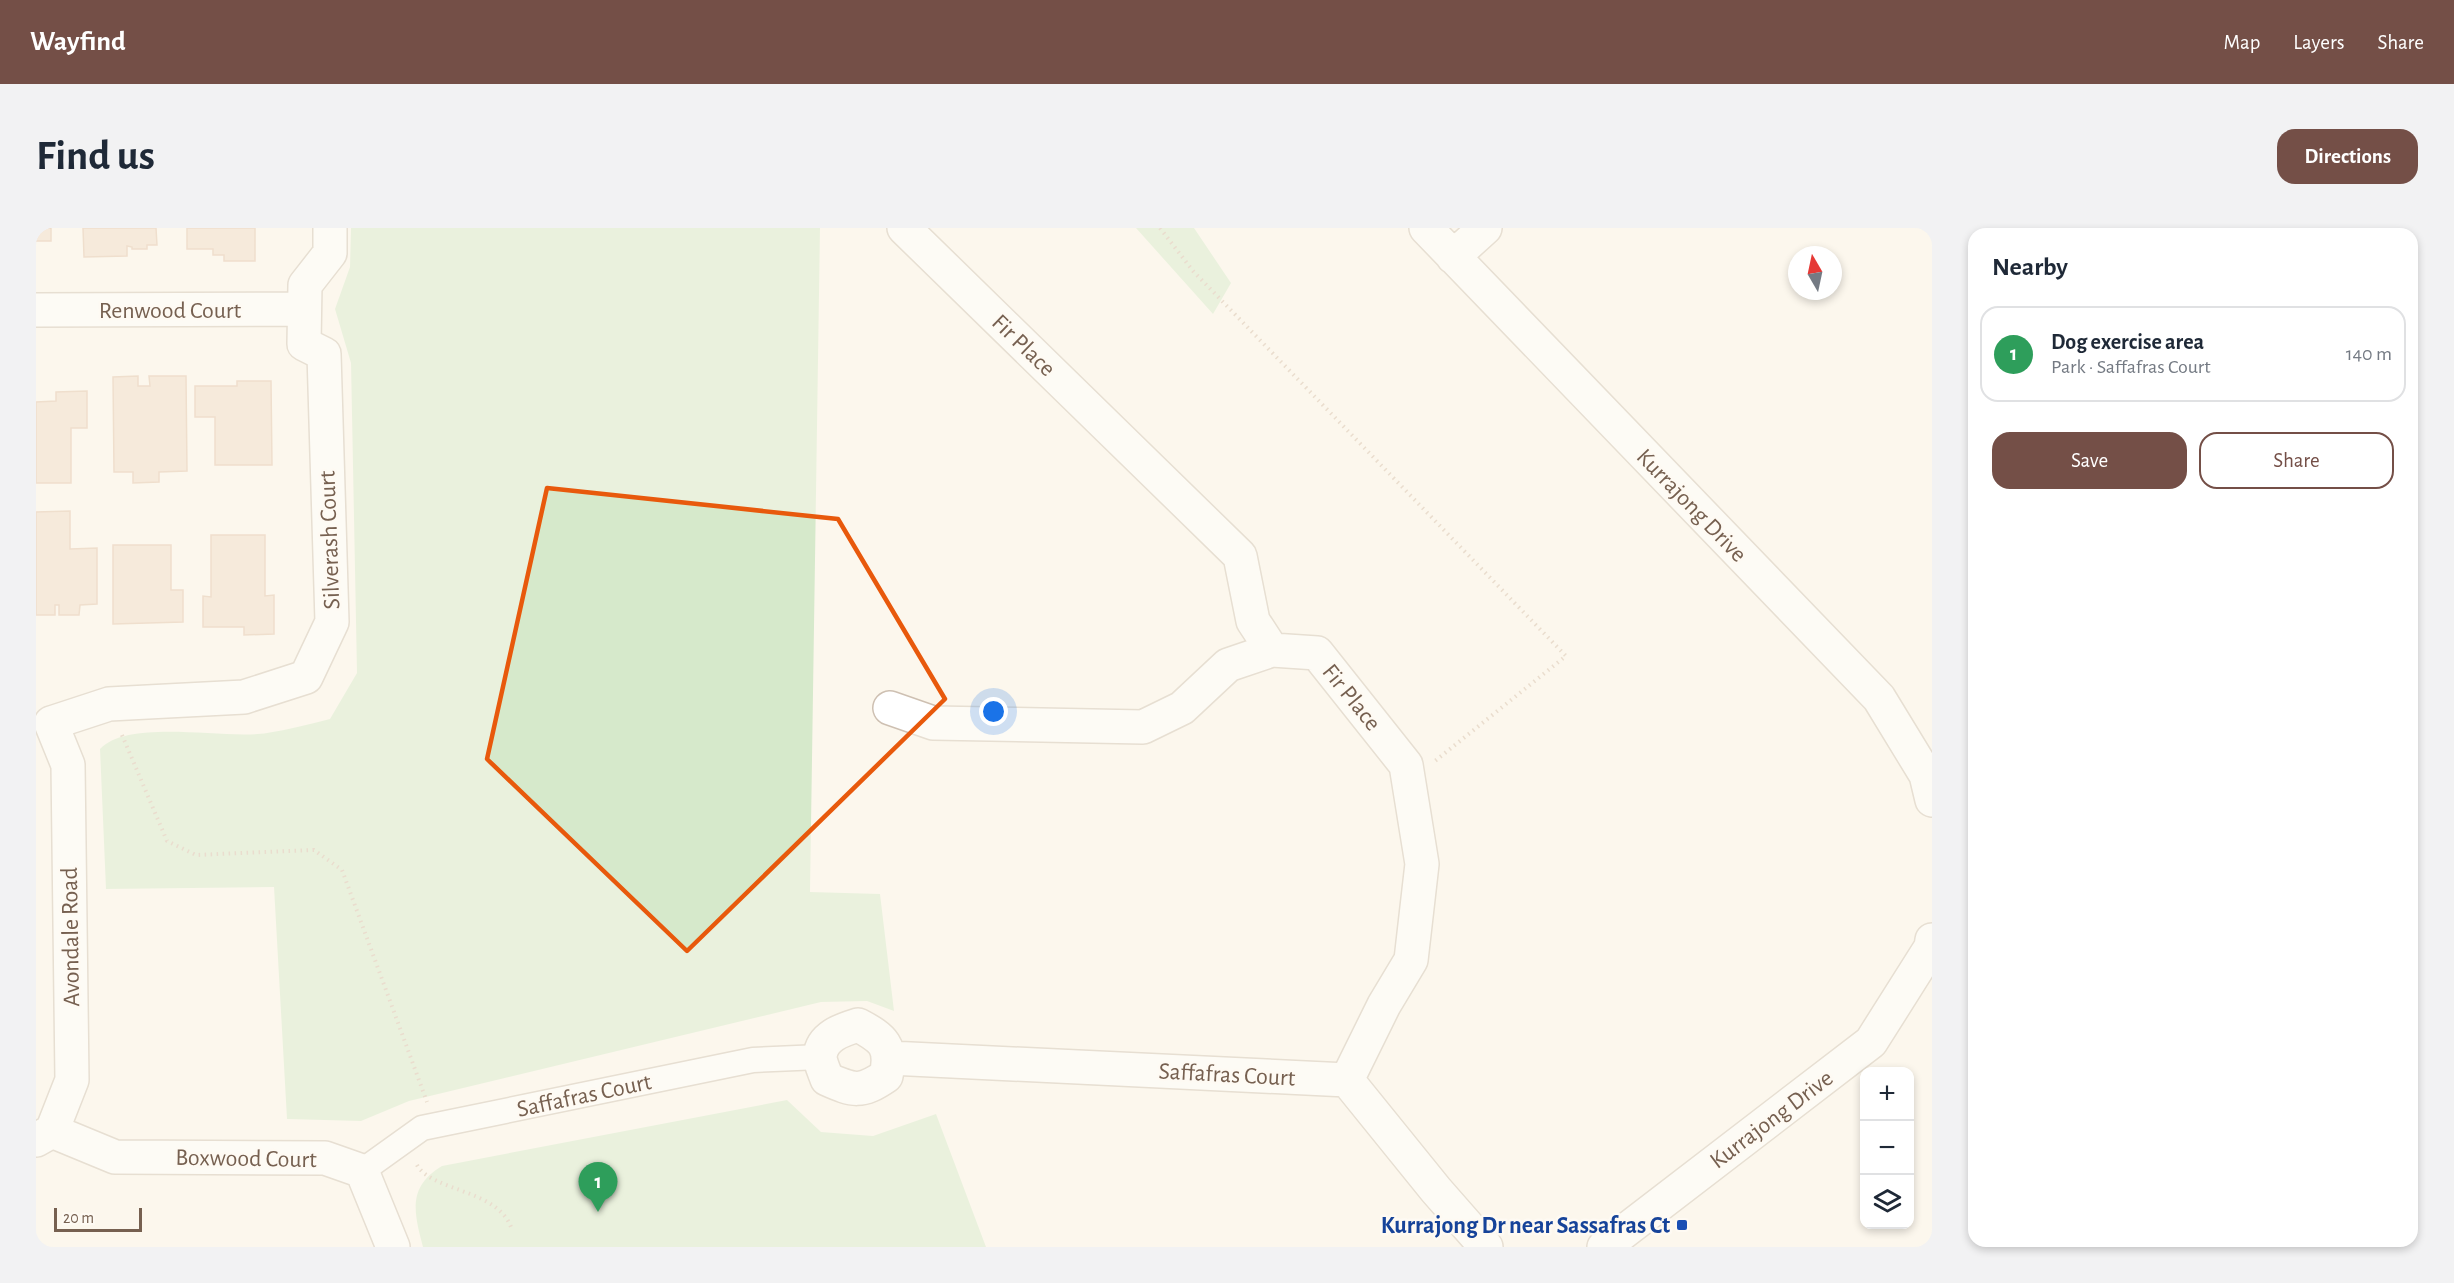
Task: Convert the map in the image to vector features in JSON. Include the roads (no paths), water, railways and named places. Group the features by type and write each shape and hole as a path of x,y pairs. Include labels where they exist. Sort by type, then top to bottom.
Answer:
{"street":[{"name":"Silverash Court","path":"43,719 109,704 244,697 306,677 332,622 324,354 304,344 304,285 330,253 330,228"},
{"name":"Fir Place","path":"904,228 1240,556 1253,621 1272,650 1317,653 1406,765 1422,864 1411,960 1384,1005 1347,1080"},
{"name":"Kurrajong Drive","path":"1426,228 1879,698 1926,775 1932,800"},
{"path":"1453,257 1485,228"},
{"name":"Renwood Court","path":"36,310 304,309"},
{"path":"890,708 933,723 1143,727 1182,708 1228,665 1272,650"},
{"name":"Avondale Road","path":"43,719 68,765 72,1080 44,1135"},
{"name":"Kurrajong Drive","path":"1604,1247 1871,1042 1931,947 1932,940"},
{"path":"858,1025 876,1034 886,1046 890,1058 886,1076 870,1087 852,1090 827,1079 820,1057 825,1043 837,1031 858,1025"},
{"name":"Saffafras Court","path":"362,1171 423,1128 753,1060 820,1057"},
{"name":"Saffafras Court","path":"890,1058 1347,1080"},
{"path":"1347,1080 1436,1190 1486,1247"},
{"name":"Boxwood Court","path":"44,1135 115,1157 325,1158 362,1171"},
{"path":"362,1171 393,1247"}],"place":[{"name":"Dog exercise area","path":"598,1212"},
{"name":"Kurrajong Dr near Sassafras Ct","path":"1682,1225"}]}
